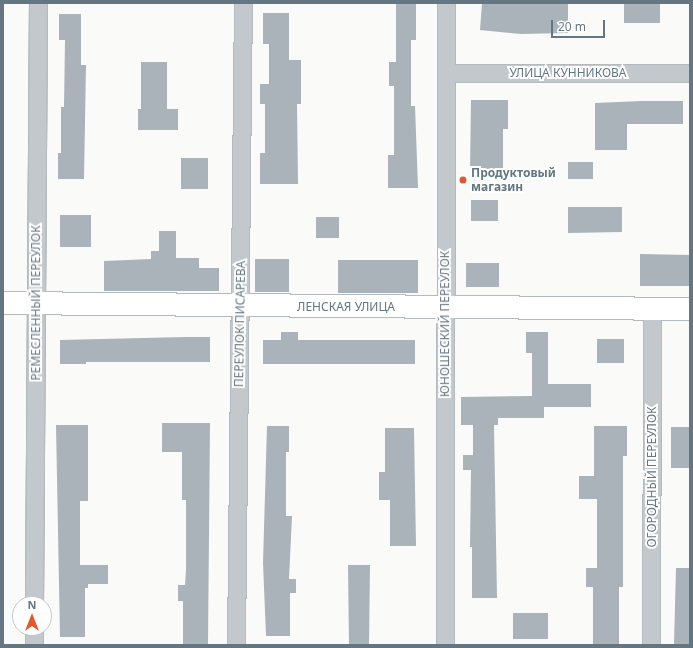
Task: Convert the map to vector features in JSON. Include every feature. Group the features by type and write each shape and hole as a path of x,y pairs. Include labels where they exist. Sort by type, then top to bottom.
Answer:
{"street":[{"name":"РЕМЕСЛЕННЫЙ ПЕРЕУЛОК","path":"34,596 38,3"},
{"name":"ПЕРЕУЛОК ПИСАРЕВА","path":"236,645 243,3"},
{"name":"ЮНОШЕСКИЙ ПЕРЕУЛОК","path":"445,645 446,3"},
{"name":"УЛИЦА КУННИКОВА","path":"446,73 690,73"},
{"name":"ЛЕНСКАЯ УЛИЦА","path":"3,303 240,307 690,309"},
{"name":"ОГОРОДНЫЙ ПЕРЕУЛОК","path":"651,645 652,309"}],"building":[{"path":"396,3 416,3 416,40 411,40 411,106 415,106 418,188 388,188 388,155 394,155 394,86 389,86 389,62 396,62"},
{"path":"482,3 568,3 568,33 521,34 480,30"},
{"path":"624,3 660,3 660,23 624,23"},
{"path":"263,13 289,13 289,60 301,60 301,104 297,104 298,184 260,184 260,153 265,153 265,104 260,104 260,84 269,84 269,44 263,44"},
{"path":"59,14 81,14 81,65 86,65 84,179 58,179 58,153 61,153 61,107 64,107 65,40 59,40"},
{"path":"141,62 167,62 167,109 178,109 178,130 138,130 138,109 141,109"},
{"path":"471,100 508,100 508,129 503,129 503,172 470,172"},
{"path":"683,101 683,124 627,124 627,150 595,150 595,103"},
{"path":"181,158 208,158 208,189 181,189"},
{"path":"568,162 593,162 593,179 568,179"},
{"path":"471,200 498,200 498,221 471,221"},
{"path":"568,207 622,207 622,232 568,233"},
{"path":"60,215 91,215 91,247 60,247"},
{"path":"316,217 339,217 339,238 316,238"},
{"path":"159,231 176,231 176,258 199,258 199,268 219,268 219,291 104,291 104,261 151,259 151,251 159,251"},
{"path":"640,254 690,255 690,286 640,286"},
{"path":"255,259 289,259 289,292 255,292"},
{"path":"338,260 418,260 418,293 338,293"},
{"path":"466,263 499,263 499,287 466,287"},
{"path":"281,332 298,332 298,340 415,340 415,364 263,364 263,340 281,340"},
{"path":"526,332 548,332 548,384 591,384 591,407 544,407 544,418 498,418 498,425 494,425 497,598 472,598 472,547 470,547 471,470 463,470 463,455 473,455 473,425 461,425 461,397 532,396 532,353 526,353"},
{"path":"210,337 210,362 86,362 86,364 60,364 60,340"},
{"path":"597,339 624,339 624,363 597,363"},
{"path":"162,423 210,423 208,644 183,644 183,601 178,601 178,585 185,585 186,569 186,500 182,500 182,452 162,452"},
{"path":"56,425 88,425 88,501 80,501 80,565 108,565 108,584 88,584 88,588 85,588 85,637 60,637"},
{"path":"267,426 289,426 289,452 286,452 286,516 292,516 289,579 296,579 296,593 290,593 290,636 266,636 263,563"},
{"path":"594,426 627,426 627,456 623,456 623,587 619,587 619,645 593,645 593,587 586,587 586,568 597,568 597,499 579,499 579,476 594,476"},
{"path":"671,427 690,427 690,468 671,468"},
{"path":"385,428 414,428 416,546 390,546 390,500 379,500 379,472 385,472"},
{"path":"348,565 370,565 369,645 349,645"},
{"path":"676,568 690,568 690,644 674,644"},
{"path":"513,613 548,613 548,639 513,639"}],"place":[{"name":"Продуктовый магазин","path":"463,180"}]}
